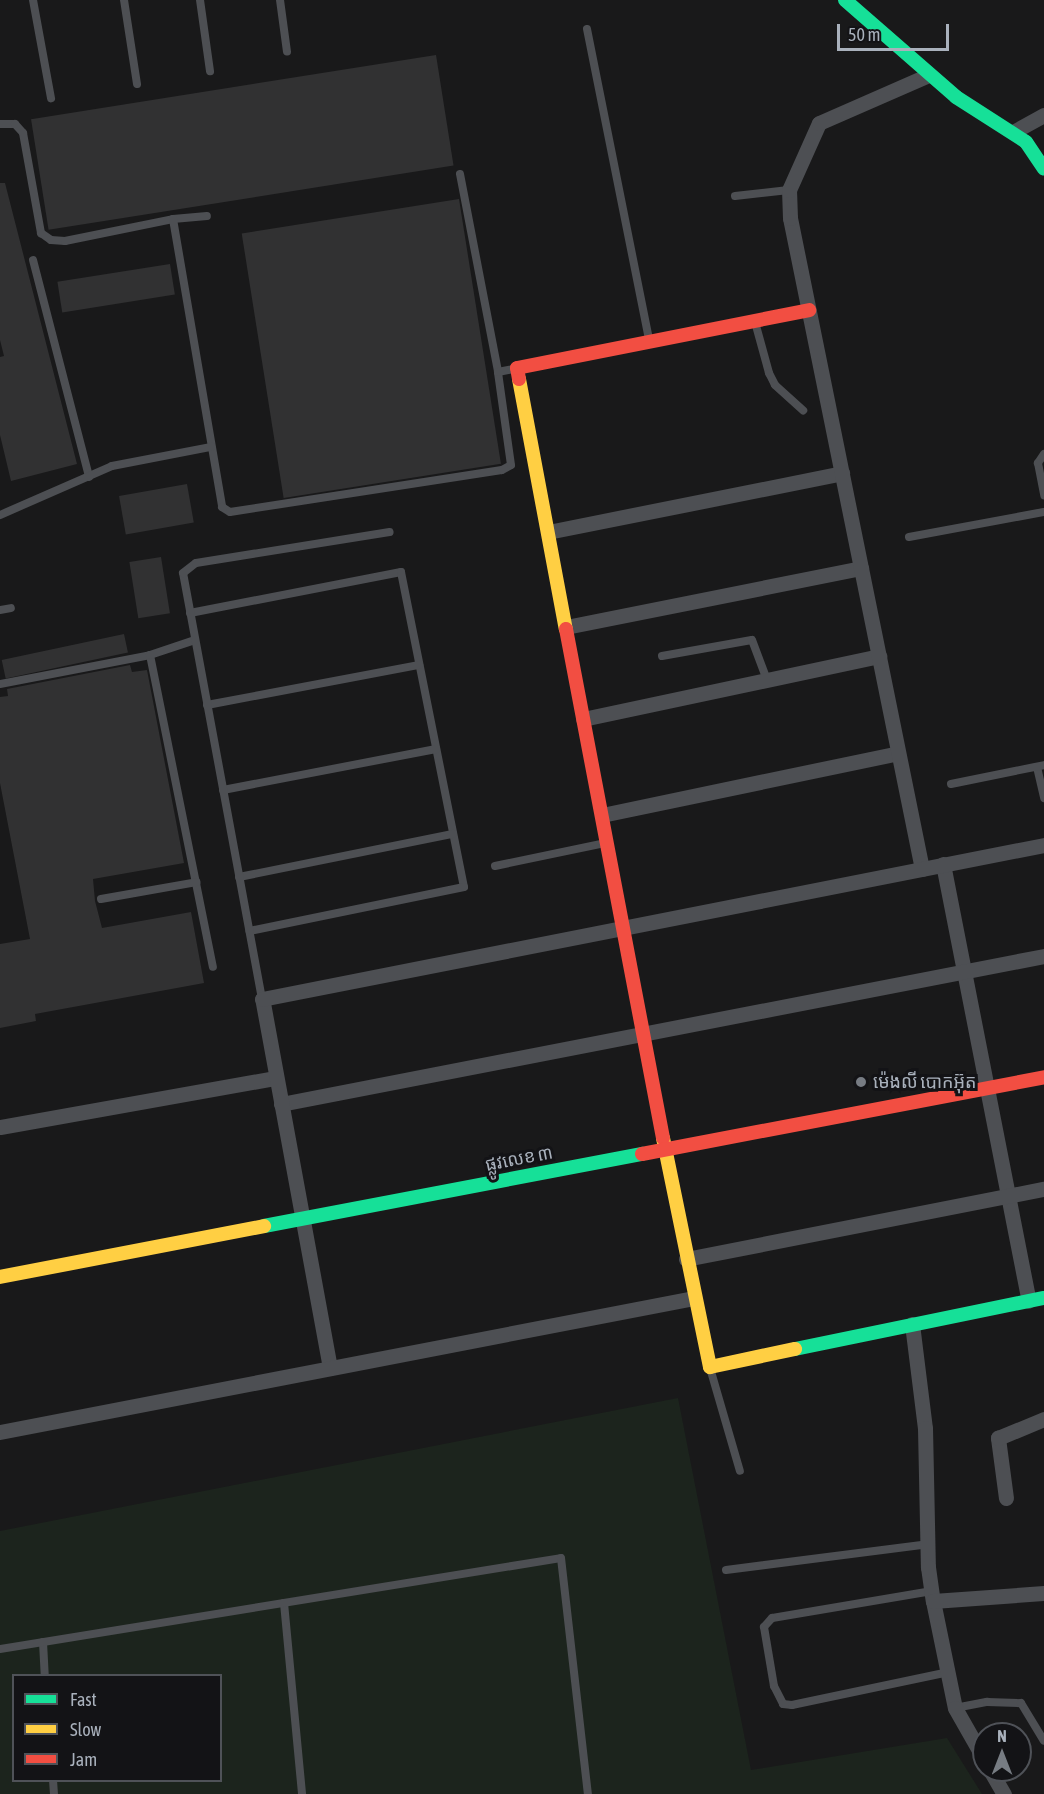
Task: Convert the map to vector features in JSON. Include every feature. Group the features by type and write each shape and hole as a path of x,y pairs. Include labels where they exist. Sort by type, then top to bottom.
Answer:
{"street":[{"path":"846,0 929,75 980,114 1026,142 1044,169"},
{"path":"922,869 808,310 790,218 789,190 819,123 929,75"},
{"path":"1013,132 1044,115"},
{"path":"808,310 517,368 693,1298 710,1367 1037,1300 1008,1196 943,864"},
{"path":"548,532 842,473"},
{"path":"566,627 861,568"},
{"path":"583,719 879,656"},
{"path":"602,815 898,753"},
{"path":"330,1368 262,999 623,926 1044,845"},
{"path":"281,1104 1044,956"},
{"name":"ផ្លូវលេខ ៣","path":"0,1277 1044,1077"},
{"path":"0,1127 276,1078"},
{"path":"686,1259 1044,1189"},
{"path":"0,1432 693,1298"},
{"path":"912,1324 925,1428 933,1596 955,1708 972,1738"},
{"path":"1006,1498 998,1438 1044,1419"},
{"path":"933,1596 1044,1593"}],"lane":[{"path":"33,0 51,98"},
{"path":"124,0 137,84"},
{"path":"200,0 210,71"},
{"path":"280,0 287,52"},
{"path":"587,29 649,341"},
{"path":"0,124 15,124 23,133 41,233 51,240 65,241 173,219 207,216"},
{"path":"173,219 222,507 230,512 502,470 511,465 498,372 460,174"},
{"path":"735,196 789,190"},
{"path":"33,260 89,477"},
{"path":"755,320 769,373 775,385 803,410"},
{"path":"498,372 517,368"},
{"path":"0,515 112,466 211,447"},
{"path":"1044,454 1038,463 1044,495"},
{"path":"909,537 1044,512"},
{"path":"262,999 183,573 196,563 390,532"},
{"path":"190,613 401,572 464,887 249,931"},
{"path":"0,610 11,609"},
{"path":"0,684 150,655 195,640"},
{"path":"662,656 752,640 767,680"},
{"path":"150,655 213,967"},
{"path":"207,705 419,665"},
{"path":"223,790 436,749"},
{"path":"951,784 1040,766 1044,798"},
{"path":"239,877 453,834"},
{"path":"495,866 607,843"},
{"path":"101,899 197,882"},
{"path":"710,1367 740,1471"},
{"path":"726,1570 929,1544"},
{"path":"0,1649 561,1558 588,1794"},
{"path":"933,1596 772,1618 764,1627 774,1686 783,1704 792,1705 948,1672"},
{"path":"284,1603 302,1794"},
{"path":"43,1642 45,1674"},
{"path":"955,1708 987,1702 1021,1703 1044,1740"}],"shaded area":[{"path":"678,1398 751,1770 947,1738 972,1778 972,1782 974,1782 982,1794 0,1794 0,1531"}],"building":[{"path":"436,55 454,166 49,230 31,119"},
{"path":"0,183 5,183 77,464 11,481 0,435 0,357 4,356 0,340"},
{"path":"459,199 501,464 284,498 242,233"},
{"path":"170,264 175,295 62,312 57,282"},
{"path":"187,484 194,522 126,534 119,496"},
{"path":"161,557 170,613 138,618 129,562"},
{"path":"124,634 128,653 6,679 2,660"},
{"path":"130,665 132,672 147,670 184,863 93,879 95,901 102,928 191,912 204,983 35,1014 36,1021 0,1028 0,944 30,939 0,783 0,697 8,696 7,689"}],"traffic: fast":[{"path":"845,0 956,97 1026,142 1044,169"},
{"path":"264,1226 642,1154"},
{"path":"795,1349 1044,1298"}],"traffic: slow":[{"path":"519,379 566,629"},
{"path":"663,1138 710,1367 795,1349"},
{"path":"0,1277 264,1226"}],"traffic: jam":[{"path":"519,379 517,368 809,310"},
{"path":"566,629 663,1138"},
{"path":"642,1154 1044,1077"}],"place":[{"name":"ម៉េងលី បោកអ៊ុត","path":"861,1082"}]}
